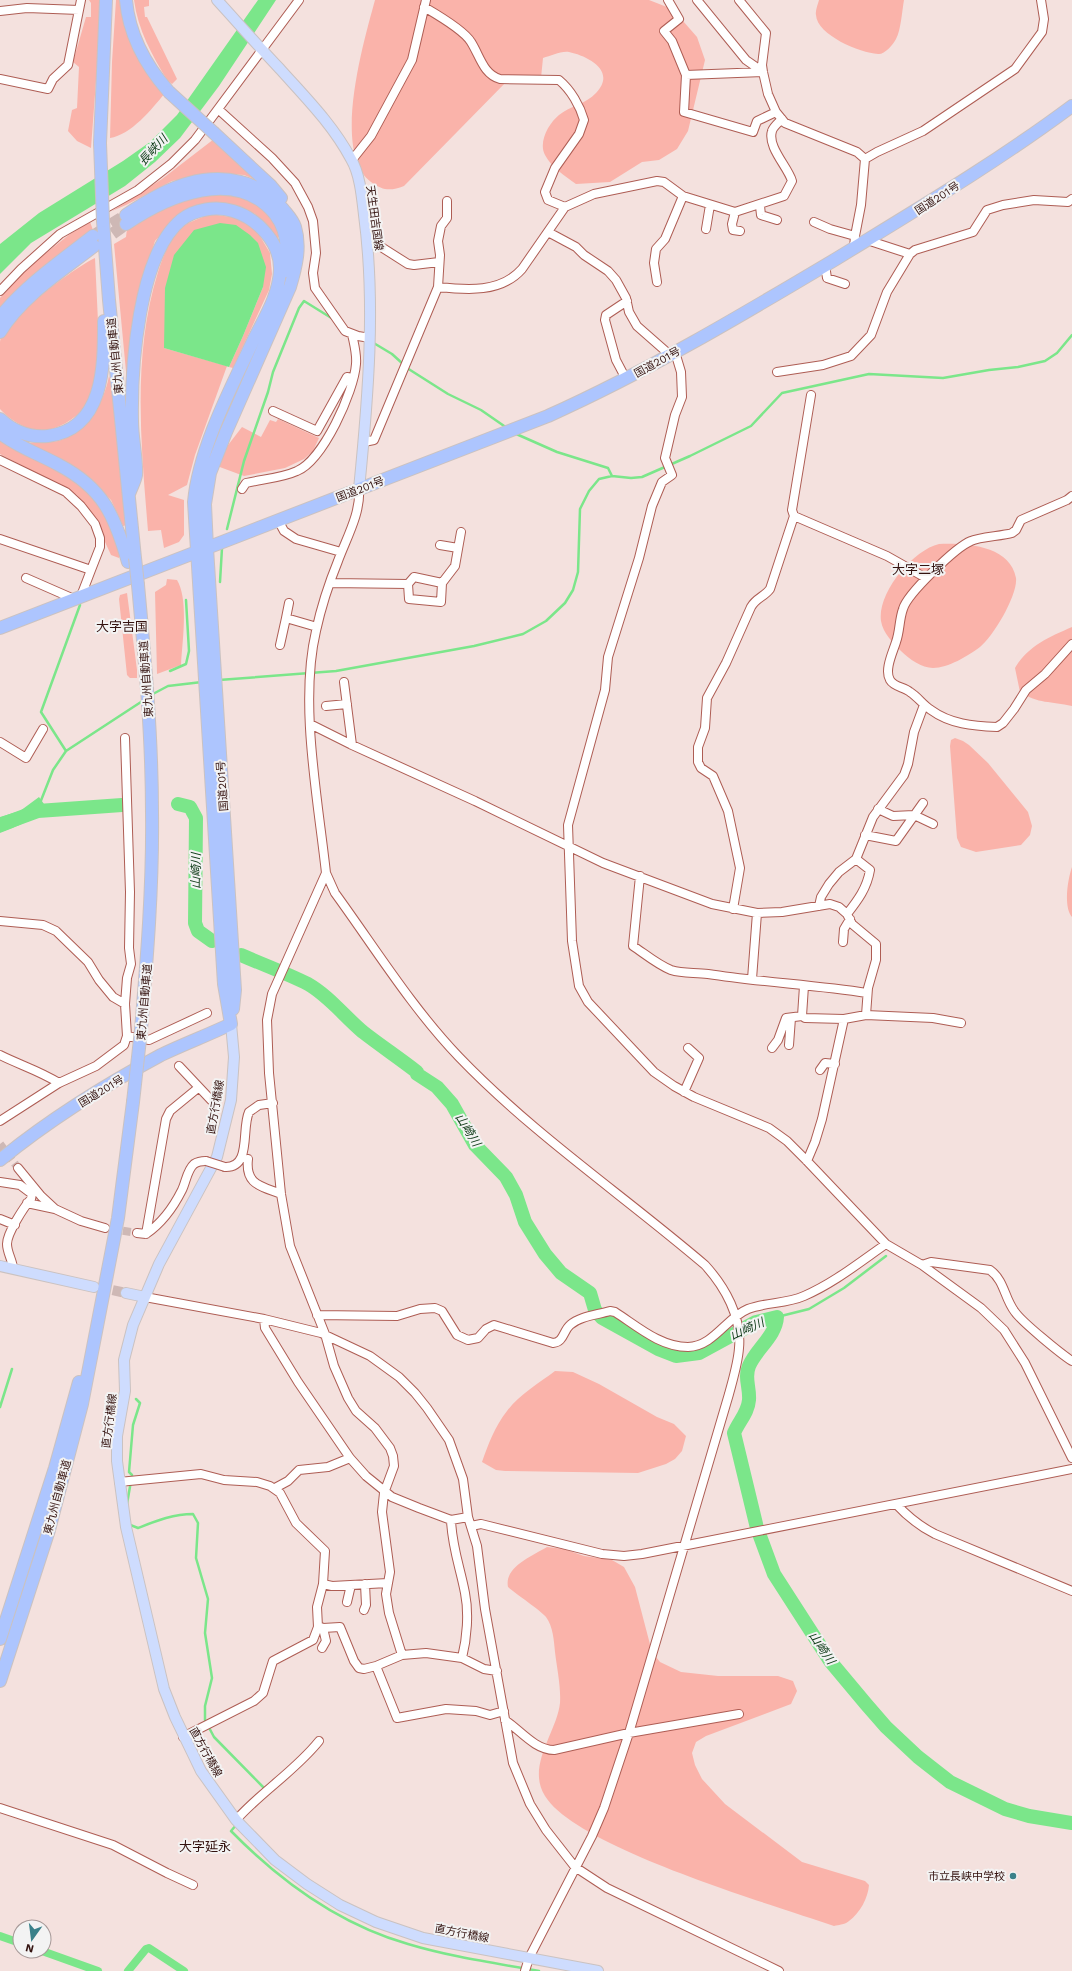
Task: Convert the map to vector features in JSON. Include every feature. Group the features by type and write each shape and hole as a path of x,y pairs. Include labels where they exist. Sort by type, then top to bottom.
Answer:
{"highway":[{"name":"東九州自動車道","path":"0,1681 37,1569 82,1404 99,1308 118,1218 142,1030 152,876 152,812 149,722 132,560 129,494 102,221 100,143 106,0"},
{"path":"126,0 130,21 142,52 158,80 169,92 271,186 288,210 294,225 298,248 290,287 226,432 210,473 205,504 202,550"},
{"name":"国道201号","path":"0,628 548,416 626,379 673,354 825,265 854,242 869,239 912,214 1069,111"},
{"path":"202,550 194,502 199,470 215,427 281,280 287,256 285,234 276,216 268,206 246,193 215,189 180,195 126,220 146,201 189,183 233,180 245,183 268,194 277,201 294,225"},
{"path":"129,494 136,476 132,422 137,340 143,299 157,254 173,227 185,218 198,212 211,209 226,209 239,213 250,219 266,232 278,257 279,279 275,296"},
{"path":"0,317 7,308 42,275 94,241 29,298 0,332"},
{"path":"0,419 8,426 19,432 40,436 59,433 69,429 87,414 97,393 104,360 105,260"},
{"path":"0,433 17,445 65,469 81,479 97,493 110,512 132,560"},
{"name":"国道201号","path":"0,1160 63,1114 112,1083 162,1055 231,1024 224,984 211,690 202,550"},
{"name":"東九州自動車道","path":"0,1639 55,1468 99,1308"}],"main road":[{"name":"天生田吉国線","path":"217,0 321,114 352,160 363,204 367,238 370,291 370,338 364,442 359,489"},
{"name":"直方行橋線","path":"231,1024 234,1057 231,1100 217,1157 159,1264 133,1325 124,1360 125,1391 117,1436 119,1482 126,1527 164,1689 183,1737 201,1771 236,1820 275,1860 307,1884 340,1905 376,1922 424,1938 598,1971"},
{"path":"0,1266 94,1287"},
{"path":"126,1293 145,1297"}],"street":[{"path":"16,0 17,9"},
{"path":"0,79 48,89 54,79 68,65 81,0"},
{"path":"0,291 21,269 60,234 138,190 171,164 194,140 299,0"},
{"path":"668,0 679,20 664,30 672,41 686,75 684,112 753,132 757,121 776,112"},
{"path":"696,0 746,60 763,72"},
{"path":"739,0 766,33 762,65 768,94 776,112 785,123 857,152 865,159"},
{"path":"865,159 923,131 1015,69 1042,32 1044,19 1041,0"},
{"path":"352,160 371,136 412,60 425,3 470,40 486,70 493,77 500,79 559,80 566,86 582,114 584,120 583,126 555,168 545,192 548,200 565,207"},
{"path":"0,10 79,10"},
{"path":"686,75 763,72"},
{"path":"218,109 272,158 295,183 308,207 313,221 316,237 316,254 313,273 315,288 344,331 370,338"},
{"path":"438,287 455,289 501,286 514,279 522,270 565,207 594,194 658,181 664,182 683,196 735,212 760,206 784,196 792,181 776,152 772,138 772,131 782,119"},
{"path":"814,222 854,242 861,205 865,159"},
{"path":"657,282 654,263 656,249 665,239 683,196"},
{"path":"777,372 823,365 851,356 871,335 887,292 910,254 916,250 973,232 987,210 1003,205 1034,200 1068,202 1072,199"},
{"path":"364,442 374,440 438,287 440,262 438,241 441,226 447,218 447,201"},
{"path":"706,229 710,205"},
{"path":"760,206 761,215 777,220"},
{"path":"735,212 732,224 733,230 740,231"},
{"path":"548,232 576,247 584,255 608,270 616,280 627,301 629,312 637,326 673,354 682,372 682,397 675,416 665,458 672,475 662,482 652,506 639,558 608,656 605,690 568,825 572,941 580,986 588,1002 620,1038 654,1072 684,1092 769,1128 787,1141 886,1244 922,1264 982,1308 1004,1330 1025,1363 1072,1458"},
{"path":"367,238 408,264 414,265 440,262"},
{"path":"869,239 873,242 910,254"},
{"path":"825,265 827,278 846,284"},
{"path":"626,379 616,360 605,320 606,315 627,301"},
{"path":"242,489 246,483 298,471 315,458 337,422 353,378 356,366 356,354 352,334"},
{"path":"273,411 317,431 347,377 353,378"},
{"path":"733,909 740,868 728,811 713,776 701,768 698,762 698,747 705,728 707,698 726,663 751,607 756,599 766,594 770,589 794,516 792,510 811,395"},
{"path":"0,460 66,492 81,506 95,524 100,538 100,547 77,598 26,578"},
{"path":"359,489 360,496 353,520 336,564 317,627 312,659 310,684 310,724 326,873 335,893 415,1004 459,1057 521,1116 704,1265 716,1277 727,1294 736,1318 739,1335 738,1358 729,1394 629,1733 604,1808 592,1836 529,1958 525,1971"},
{"path":"1072,496 1067,500 1020,520 1016,530 1012,533 971,541 953,554 936,571 926,578 903,608 898,637 888,672 889,680 895,685 909,691 924,705 950,721 997,727 1014,709 1026,690 1045,674 1072,644"},
{"path":"794,516 887,556 926,578"},
{"path":"278,520 284,531 296,539 341,552"},
{"path":"442,583 414,577 408,584 409,599 441,602 442,583 454,566 461,532"},
{"path":"0,539 90,570"},
{"path":"440,544 458,548"},
{"path":"331,583 408,584"},
{"path":"280,645 289,603"},
{"path":"286,618 317,627"},
{"path":"344,682 352,745"},
{"path":"326,706 347,704"},
{"path":"819,906 821,897 829,884 839,872 856,859 865,835 878,809 904,775 908,764 915,727 924,705"},
{"path":"310,724 352,745 475,801 602,863 712,904 757,913 782,912 830,904 839,907 848,916 852,924 876,944 876,960 867,993 866,1015"},
{"path":"0,742 26,758 43,729"},
{"path":"0,1121 59,1083 96,1066 124,1045 127,1036 125,1004 127,978 131,964 128,948 130,892 125,738"},
{"path":"865,835 896,841 923,803"},
{"path":"878,809 893,816 914,815 933,824"},
{"path":"843,942 844,929 848,916 868,882 870,870 856,859"},
{"path":"326,873 279,976 268,1009 267,1037 281,1194 290,1246 326,1334 334,1366 348,1398 356,1411 374,1428 390,1448 394,1466 384,1492 382,1512 390,1572 386,1594 389,1614 402,1655"},
{"path":"640,876 633,946 671,970 804,986 828,987 867,993"},
{"path":"752,979 757,913"},
{"path":"0,921 43,925 56,931 88,962 99,980 113,997 125,1004"},
{"path":"802,1016 804,986"},
{"path":"127,1036 149,1040 207,1013"},
{"path":"772,1048 778,1040 786,1018 802,1016 805,1018 844,1019 866,1015 933,1018 961,1023"},
{"path":"789,1045 791,1018"},
{"path":"807,1161 815,1142 835,1064 844,1019"},
{"path":"684,1092 699,1058 688,1048"},
{"path":"0,1055 21,1066 41,1072 59,1083"},
{"path":"820,1070 825,1063 835,1064"},
{"path":"179,1066 198,1088 211,1100"},
{"path":"146,1234 166,1119 170,1112 198,1088"},
{"path":"137,1233 146,1234 158,1226 182,1190 189,1170 194,1164 206,1161 225,1167 234,1165 240,1161 244,1153 245,1125 249,1112 259,1106 273,1104"},
{"path":"248,1159 248,1176 253,1182 281,1194"},
{"path":"18,1168 41,1196 55,1209"},
{"path":"0,1182 5,1181 20,1185 32,1194 31,1199 15,1225 7,1245 13,1263 13,1269"},
{"path":"27,1204 55,1209 81,1221 105,1228"},
{"path":"0,1219 15,1225"},
{"path":"317,1315 397,1316 420,1309 435,1308 442,1311 452,1329 457,1335 463,1338 473,1340 478,1338 486,1329 494,1325 554,1343 561,1339 575,1321 598,1314 615,1312 648,1334 681,1346 699,1345 706,1342 749,1309 787,1302 805,1296 838,1278 886,1244"},
{"path":"922,1264 931,1262 990,1270 996,1274 1002,1283 1008,1302 1015,1313 1072,1361"},
{"path":"145,1297 264,1319 326,1334 370,1356 399,1377 427,1408 449,1440 463,1479 468,1517 477,1546 480,1572 513,1763 530,1804 558,1848 575,1867 633,1902 779,1971"},
{"path":"264,1319 265,1328 290,1369 350,1458 384,1492 392,1498 451,1520 468,1517"},
{"path":"275,1488 288,1481 299,1470 328,1468 350,1458"},
{"path":"471,1526 480,1524 614,1556 642,1554 1072,1469"},
{"path":"119,1482 201,1474 224,1480 257,1482 275,1488 284,1498 296,1524 325,1551 323,1584 317,1607 320,1627 326,1641 322,1648"},
{"path":"896,1504 915,1523 935,1534 1072,1591"},
{"path":"451,1520 454,1551 465,1593 467,1609 462,1658"},
{"path":"323,1584 351,1585 388,1583"},
{"path":"364,1610 366,1606 365,1584"},
{"path":"347,1602 351,1585"},
{"path":"320,1627 335,1626 342,1628 354,1661 359,1668 364,1669 376,1666 402,1655 426,1653 462,1658 484,1669 497,1671"},
{"path":"183,1737 259,1697 273,1661 310,1643 320,1627"},
{"path":"376,1666 397,1718 446,1709 476,1711 490,1715 504,1711"},
{"path":"505,1720 533,1742 547,1750 629,1733 739,1714"},
{"path":"236,1820 288,1775 319,1741"},
{"path":"0,1808 113,1845 166,1873 193,1885"}],"shaded area":[{"path":"89,0 102,0 91,148 77,141 68,131 72,110 77,108 79,67 73,62 86,17 91,17 91,3"},
{"path":"116,0 123,0 165,93 133,127 118,136 110,138 112,62"},
{"path":"134,0 149,0 149,6 144,7 145,17 147,17 177,79 172,84 167,80 146,42 139,22"},
{"path":"375,0 649,0 672,9 697,37 705,60 688,131 677,149 659,160 642,162 610,182 576,184 559,171 545,155 543,150 544,139 548,128 555,118 563,112 592,97 602,85 603,78 602,71 591,61 576,54 562,52 543,58 541,78 511,77 404,186 395,189 383,189 371,182 359,167 353,147 352,122 358,68"},
{"path":"819,0 904,0 898,35 893,44 880,54 870,53 841,42 831,36 818,22 816,10"},
{"path":"214,139 256,176 254,179 244,175 219,173 172,181 112,211 162,179"},
{"path":"221,194 250,199 262,207 271,217 277,228 278,239 255,214 225,203 202,205 182,212 155,241 147,267 127,382 114,244 126,237 127,229 161,210 194,198"},
{"path":"210,214 238,218 257,231 270,253 272,274 269,290 233,368 229,367 263,287 164,348 227,366 195,455 187,485 168,495 184,500 184,535 179,542 164,548 161,530 148,531 141,433 144,335 158,272 170,243 176,233 183,227 190,222"},
{"path":"90,222 93,230 21,286 0,308 0,298 27,268 70,234"},
{"path":"95,258 99,355 98,371 94,386 89,399 81,412 68,422 52,429 30,429 17,423 0,409 0,342 4,332 26,308 72,272"},
{"path":"109,376 112,384 127,525 123,526 111,500 80,471 26,443 58,441 77,431 92,416 98,406 107,386"},
{"path":"278,419 319,438 313,451 304,459 285,468 244,476 217,466 225,449 242,427 261,437 270,420 276,422"},
{"path":"0,438 83,485 101,505 121,553 119,558 111,555 94,518 77,495 0,454"},
{"path":"939,544 961,544 985,548 996,552 1012,567 1016,578 1016,585 1004,615 980,647 958,661 945,666 929,668 920,665 904,654 886,634 881,621 881,610 891,586 899,574 918,555"},
{"path":"167,579 177,580 181,588 183,598 184,621 181,665 157,674 155,592 166,585"},
{"path":"127,593 137,678 130,678 127,675 119,599 120,595"},
{"path":"1072,627 1072,706 1033,699 1020,692 1015,668 1020,660 1040,643"},
{"path":"955,738 969,745 988,763 1028,812 1032,826 1030,835 1021,845 976,852 961,847 957,838 950,746 951,740"},
{"path":"1072,867 1072,917 1068,907 1067,892"},
{"path":"555,1371 573,1372 599,1384 657,1417 674,1424 686,1436 682,1451 675,1459 666,1464 638,1473 505,1471 496,1470 482,1462 495,1429 507,1411 523,1394"},
{"path":"547,1547 564,1549 584,1556 612,1560 624,1567 635,1587 652,1652 660,1662 681,1672 718,1676 778,1676 793,1681 797,1691 791,1704 706,1736 696,1742 692,1753 695,1765 702,1779 725,1804 802,1862 865,1881 869,1885 867,1895 863,1905 853,1918 844,1924 834,1926 723,1889 678,1872 634,1854 595,1835 564,1816 545,1796 540,1785 539,1773 544,1749 554,1726 560,1703 553,1634 546,1617 508,1587 508,1580 510,1574 520,1563"}],"water":[{"name":"長峡川","path":"258,0 276,0 219,86 180,138 155,162 125,186 31,243 0,274 0,244 39,213 123,161 150,142 177,115"},
{"path":"220,223 236,225 250,235 258,243 266,267 263,287 229,367 164,348 165,288 174,255 194,230"},
{"path":"39,797 44,804 36,815 19,825 0,833 0,817 20,811"}],"waterway":[{"path":"227,529 244,461 268,392 273,372 299,308 304,301 333,319"},
{"path":"219,680 336,671 474,646 523,634 546,621 565,603 573,590 578,572 580,509 589,491 599,479 612,476 631,478 642,477 690,456 751,426 782,393 869,374 943,378 989,370 1018,367 1045,361 1057,353 1072,335"},
{"path":"372,342 392,354 403,364"},
{"path":"407,368 448,394 481,410 507,428"},
{"path":"514,433 557,452 608,468 612,476"},
{"path":"220,582 222,548"},
{"path":"170,671 186,664 189,651 186,600"},
{"path":"66,751 41,712 80,605"},
{"path":"151,695 168,686 202,682"},
{"path":"40,803 53,770 66,751 144,700"},
{"name":"山崎川","path":"178,804 190,807 196,818 195,923 198,931 212,941"},
{"name":"山崎川","path":"0,825 38,811 122,805"},
{"name":"山崎川","path":"241,955 291,976 316,989 363,1032 417,1072 417,1074 437,1087 452,1104 475,1145 506,1177 516,1195 525,1222 545,1254 561,1273 590,1293 595,1310 602,1318 658,1349 676,1356 699,1353 756,1322 777,1317 776,1324 770,1336 749,1366 747,1375 749,1395 748,1405 734,1433 757,1528 774,1574 830,1661 886,1727 918,1757 950,1782 1005,1809 1029,1816 1072,1823"},
{"path":"777,1317 809,1309 844,1288 886,1256"},
{"path":"0,1407 12,1369"},
{"path":"127,1504 132,1475 129,1472 133,1425 140,1403 136,1399"},
{"path":"128,1524 138,1528 158,1520 186,1514 193,1514 198,1523 196,1558 208,1599 205,1633 212,1678 205,1706 205,1720 214,1737 265,1789"},
{"path":"237,1824 231,1831 270,1867 312,1899 334,1913 358,1925 424,1949 539,1971"},
{"path":"0,1936 12,1940"},
{"path":"128,1971 146,1949 149,1948 184,1971"},
{"path":"52,1955 98,1971"}],"tunnel":[{"path":"96,234 126,215"},
{"path":"98,244 126,224"},
{"path":"0,1144 18,1168"},
{"path":"111,1229 137,1233"},
{"path":"98,1287 126,1293"}],"place":[{"name":"市立長峡中学校","path":"1013,1876"}],"district":[{"name":"大字二塚","path":"918,569"},
{"name":"大字吉国","path":"122,626"},
{"name":"大字延永","path":"205,1846"}]}
